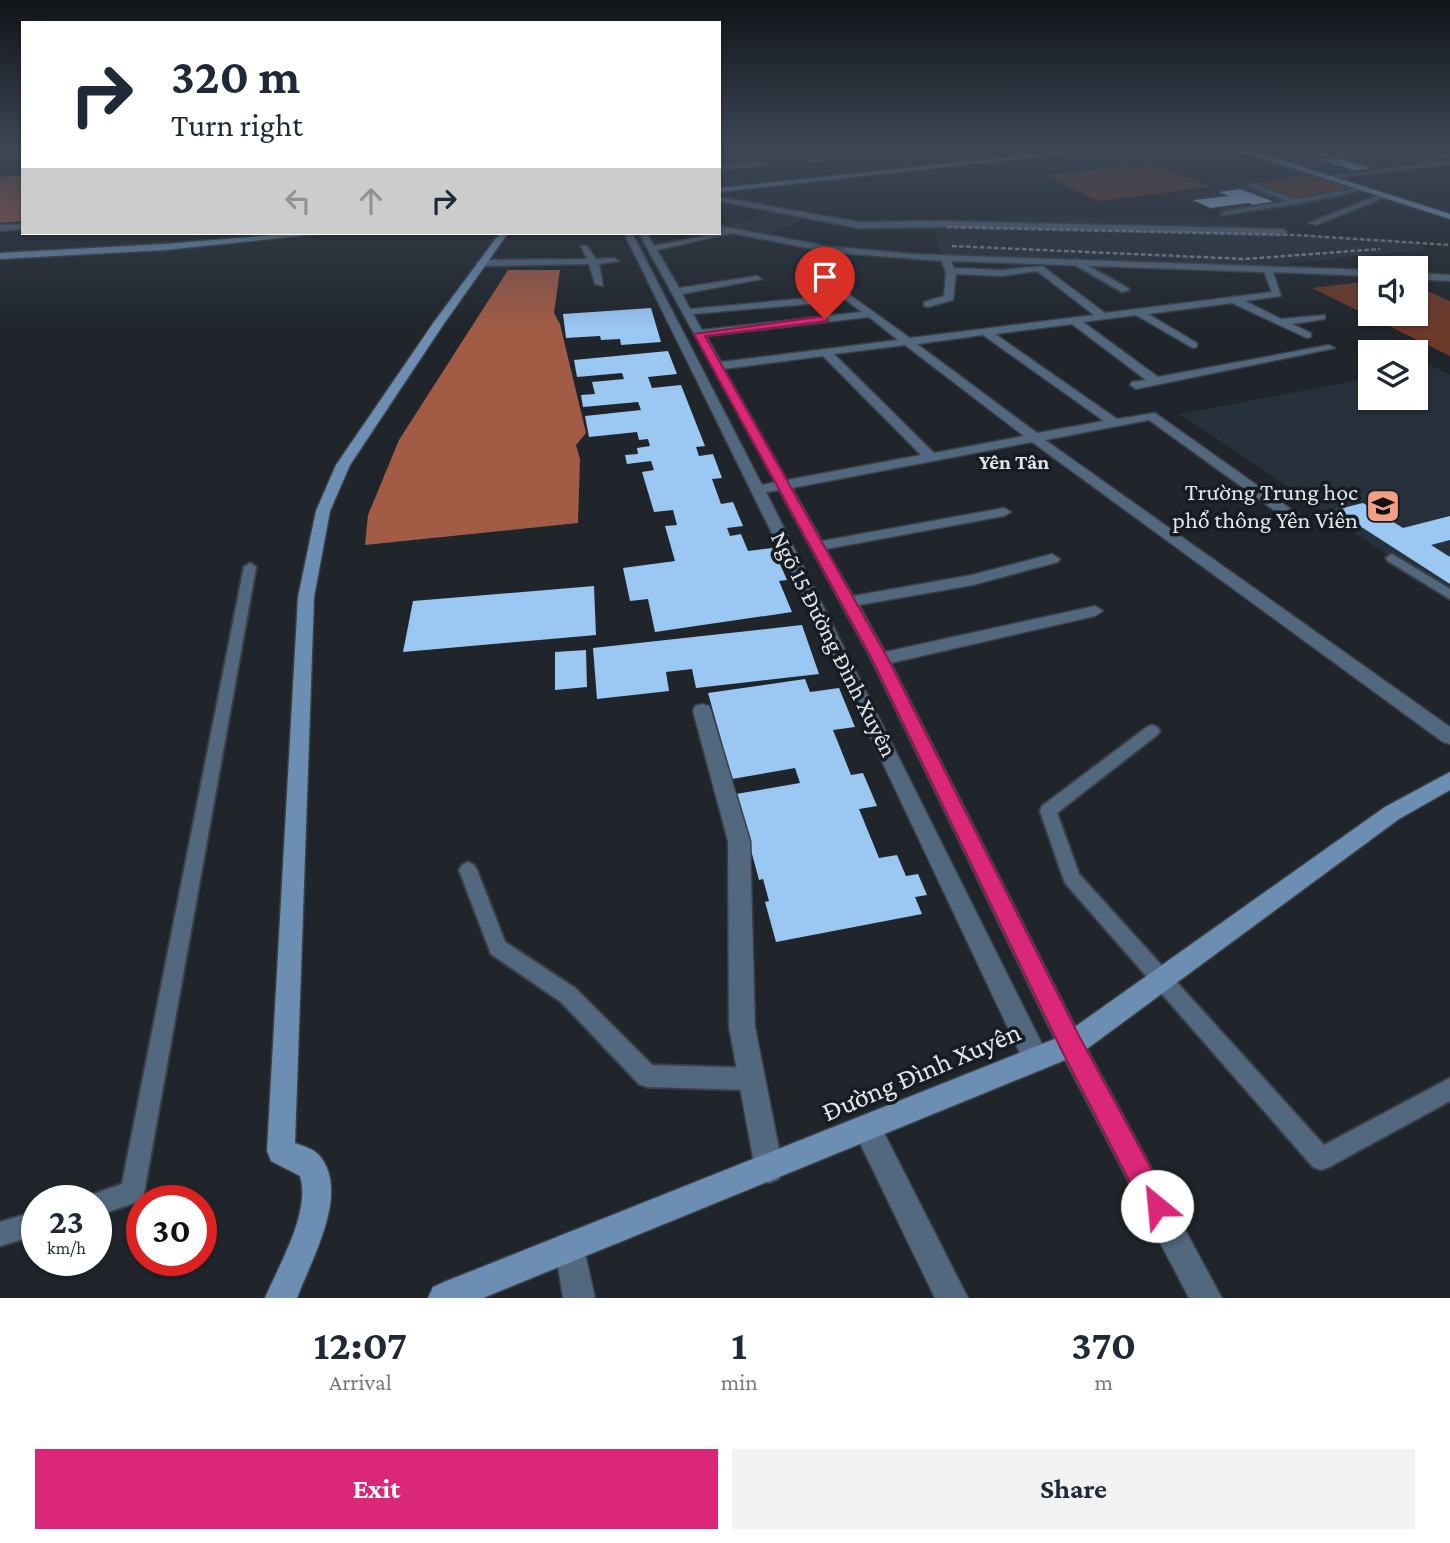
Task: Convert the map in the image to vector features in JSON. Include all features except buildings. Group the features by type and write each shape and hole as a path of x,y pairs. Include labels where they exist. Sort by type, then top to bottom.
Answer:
{"main road":[{"path":"1428,209 1447,214"},
{"path":"0,245 192,235"},
{"path":"0,256 165,247 300,235"},
{"path":"281,1298 317,1205 318,1181 309,1164 281,1151 306,597 312,554 323,511 353,448 502,235"},
{"name":"Đường Đình Xuyên","path":"444,1298 867,1129 1035,1057 1071,1045 1392,813 1450,780"}],"street":[{"path":"770,209 858,225 939,224 1283,232"},
{"path":"1312,223 1350,209"},
{"path":"0,228 21,226"},
{"path":"721,229 827,249 912,257 944,256 1037,264 1075,261 1358,273"},
{"path":"721,232 730,231"},
{"name":"Ngõ 15 Đường Đình Xuyên","path":"629,235 699,334 786,485 880,659 1071,1045 1206,1298"},
{"path":"647,241 697,235"},
{"name":"Ngõ 15 Đường Đình Xuyên","path":"647,241 756,490 837,647 1035,1057"},
{"path":"584,248 593,261 600,284"},
{"path":"928,304 949,298 950,271 944,256"},
{"path":"481,263 614,261"},
{"path":"950,271 1002,273 1037,264"},
{"path":"1037,264 1101,315"},
{"path":"718,366 903,340 1278,294 1267,269"},
{"path":"1428,277 1450,278"},
{"path":"676,303 757,279"},
{"path":"847,296 1036,439 1450,737"},
{"path":"1232,299 1307,335"},
{"path":"676,303 820,300"},
{"path":"1136,311 1193,345"},
{"path":"699,334 870,314"},
{"path":"1279,322 1321,317"},
{"path":"1072,319 1154,380"},
{"path":"983,330 1113,422"},
{"path":"1136,385 1329,348"},
{"path":"824,351 932,458"},
{"path":"756,490 1151,416 1297,520"},
{"path":"817,546 1004,512"},
{"path":"849,603 972,580 1052,559"},
{"path":"880,659 1095,611"},
{"path":"702,711 739,841 742,1027 769,1168"},
{"path":"867,1129 952,1298"},
{"path":"570,1247 579,1298"}],"lane":[{"path":"1223,215 1259,209"},
{"path":"1075,261 1125,290"},
{"path":"1392,558 1450,595"},
{"path":"112,1199 132,1193 250,567"},
{"path":"1152,731 1048,811 1071,878 1321,1159 1450,1088"},
{"path":"468,870 498,948 568,995 647,1076 751,1079"},
{"path":"0,1234 21,1228"}],"shaded area":[{"path":"0,209 21,209 21,221 0,223"},
{"path":"1210,209 1256,209 1223,214"},
{"path":"774,210 809,217 765,237 725,227"},
{"path":"1001,215 1230,219 1249,230 1413,241 1427,249 1274,265 940,254 932,222 1004,223"},
{"path":"508,270 560,270 554,313 560,324 586,433 576,445 580,459 578,523 365,545 368,515 399,440"},
{"path":"1358,282 1358,311 1312,288"},
{"path":"1428,291 1450,301 1450,356 1428,345 1428,340 1418,340 1389,326 1428,326"},
{"name":"Trường Trung học phổ thông Yên Viên","path":"1432,366 1450,375 1450,597 1180,414 1358,380 1358,410 1428,410 1428,367"}],"railway":[{"path":"947,227 1295,235 1450,245"},
{"path":"952,246 1245,259 1380,249"}],"place":[{"name":"Trường Trung học phổ thông Yên Viên","path":"1383,506"}],"district":[{"name":"Yên Tân","path":"1014,462"}],"route":[{"path":"825,319 699,334 786,485 880,659 1071,1045 1157,1206"}]}
